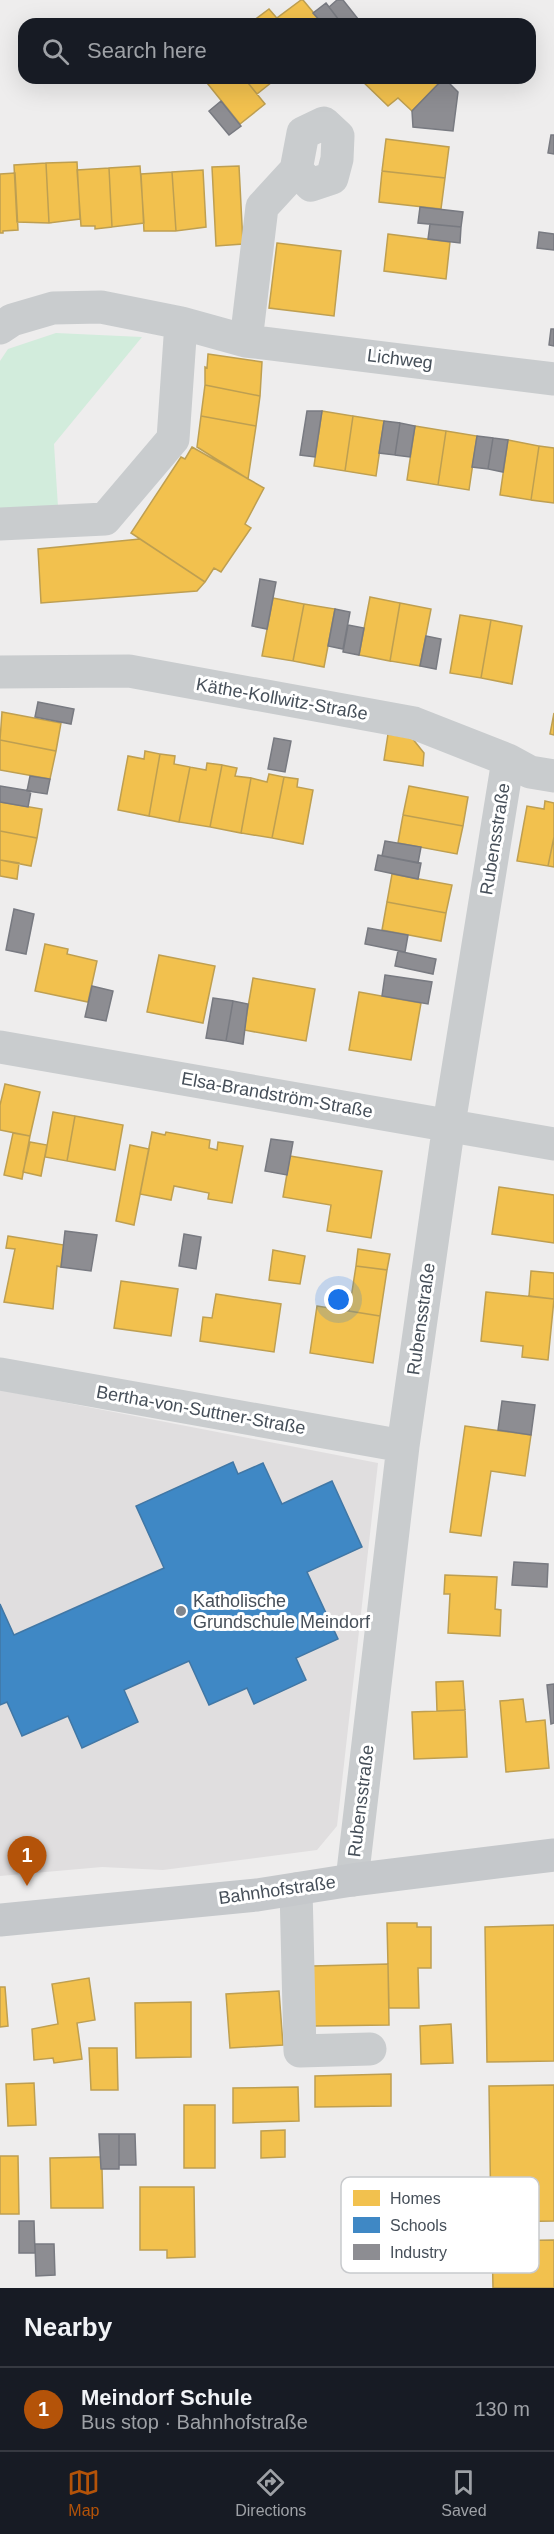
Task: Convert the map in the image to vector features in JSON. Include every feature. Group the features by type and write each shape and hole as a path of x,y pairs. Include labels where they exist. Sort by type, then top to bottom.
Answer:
{"main road":[{"name":"Bahnhofstraße","path":"0,1920 296,1889 554,1855"}],"street":[{"path":"246,341 262,207 296,170"},
{"name":"Lichweg","path":"0,327 12,320 53,308 100,307 181,323 246,341 554,379"},
{"path":"0,524 105,519 173,439 181,323"},
{"name":"Käthe-Kollwitz-Straße","path":"0,672 129,671 414,723 508,760 530,772 554,776"},
{"name":"Rubensstraße","path":"352,1880 403,1446 449,1124 508,760"},
{"name":"Elsa-Brandström-Straße","path":"0,1047 554,1144"},
{"name":"Bertha-von-Suttner-Straße","path":"0,1374 403,1446"},
{"path":"296,1889 300,2051 370,2049"}],"shaded area":[{"name":"Katholische Grundschule Meindorf","path":"0,1390 378,1463 337,1826 317,1850 163,1870 102,1867 0,1876"}],"green space":[{"path":"56,333 142,337 54,444 58,507 0,510 0,361 8,349"}],"building: Homes":[{"path":"303,0 318,18 277,18"},
{"path":"269,9 277,18 257,18"},
{"path":"208,84 249,84 265,104 240,124"},
{"path":"249,84 270,84 257,94"},
{"path":"365,84 438,84 412,111 398,98 388,106"},
{"path":"386,139 449,147 445,178 382,171"},
{"path":"77,162 80,219 49,223 46,163"},
{"path":"46,163 49,223 17,222 14,165"},
{"path":"140,166 144,223 112,227 109,168"},
{"path":"239,166 243,244 216,246 212,167"},
{"path":"109,168 112,227 95,229 95,226 81,226 77,170"},
{"path":"203,170 206,227 176,231 172,172"},
{"path":"382,171 445,178 441,209 379,202"},
{"path":"172,172 176,231 144,231 141,174"},
{"path":"15,173 18,230 0,233 0,174"},
{"path":"388,234 450,242 446,279 384,271"},
{"path":"277,243 341,251 334,316 269,308"},
{"path":"208,354 262,362 260,396 205,385"},
{"path":"205,385 260,396 256,426 201,416"},
{"path":"322,411 353,416 345,471 314,466"},
{"path":"201,416 256,426 248,479 197,447"},
{"path":"353,416 384,421 376,476 345,471"},
{"path":"415,426 446,431 438,485 407,480"},
{"path":"446,431 477,436 469,490 438,485"},
{"path":"508,440 539,446 531,500 500,495"},
{"path":"539,446 554,448 554,503 531,500"},
{"path":"192,447 264,488 245,524 251,528 221,572 214,568 205,582 131,533 181,457 185,459"},
{"path":"140,539 205,582 197,591 41,603 38,549"},
{"path":"370,597 400,603 390,661 359,655"},
{"path":"273,598 304,604 293,661 262,656"},
{"path":"400,603 431,609 420,666 390,661"},
{"path":"304,604 335,609 324,667 293,661"},
{"path":"460,615 491,620 481,678 450,673"},
{"path":"491,620 522,626 512,684 481,678"},
{"path":"2,712 61,723 56,751 0,740"},
{"path":"554,713 554,735 550,734"},
{"path":"388,734 412,738 424,753 423,766 384,760"},
{"path":"0,740 56,751 50,779 0,770"},
{"path":"145,751 160,754 149,816 118,810 128,756 144,759"},
{"path":"160,754 175,756 174,764 190,767 179,822 149,816"},
{"path":"207,763 222,765 210,827 179,822 190,767 206,770"},
{"path":"222,765 237,768 235,776 251,778 241,833 210,827"},
{"path":"269,774 284,777 272,838 241,833 251,778 267,782"},
{"path":"284,777 298,779 297,787 313,790 303,844 272,838"},
{"path":"409,786 468,797 463,826 403,815"},
{"path":"545,801 554,803 554,837 548,866 517,861 527,806 544,809"},
{"path":"0,802 42,809 37,838 0,831"},
{"path":"403,815 463,826 457,854 398,843"},
{"path":"0,831 37,838 31,866 0,860"},
{"path":"554,837 554,867 548,866"},
{"path":"0,860 19,863 17,879 0,876"},
{"path":"392,874 452,885 446,913 387,902"},
{"path":"387,902 446,913 441,941 382,930"},
{"path":"45,944 68,949 67,954 97,961 88,1002 35,991"},
{"path":"159,955 215,966 203,1023 147,1012"},
{"path":"253,978 315,989 306,1041 244,1030"},
{"path":"359,992 421,1003 411,1060 349,1050"},
{"path":"5,1084 40,1092 30,1136 0,1130 0,1105"},
{"path":"53,1112 75,1116 67,1161 45,1157"},
{"path":"75,1116 123,1125 115,1170 67,1161"},
{"path":"152,1132 165,1135 166,1132 210,1140 209,1148 217,1150 218,1142 243,1146 232,1203 208,1199 209,1193 174,1186 171,1200 140,1194"},
{"path":"13,1133 30,1136 22,1179 4,1175"},
{"path":"30,1142 47,1145 41,1176 23,1172"},
{"path":"130,1145 149,1149 134,1225 116,1221"},
{"path":"290,1156 382,1171 371,1238 327,1231 331,1205 283,1197"},
{"path":"499,1187 554,1195 554,1243 492,1234"},
{"path":"8,1236 64,1245 61,1267 57,1266 53,1309 4,1302 15,1249 6,1248"},
{"path":"358,1249 390,1254 387,1270 356,1266"},
{"path":"273,1250 305,1256 300,1284 269,1280"},
{"path":"356,1266 387,1270 380,1316 349,1311"},
{"path":"531,1271 554,1273 554,1299 529,1296"},
{"path":"121,1281 178,1289 171,1336 114,1328"},
{"path":"486,1292 554,1299 548,1360 522,1357 523,1346 481,1341"},
{"path":"216,1294 281,1304 274,1352 200,1341 203,1317 212,1318"},
{"path":"317,1306 380,1316 373,1363 310,1353"},
{"path":"465,1426 531,1435 525,1476 491,1471 481,1536 450,1532"},
{"path":"445,1575 497,1577 495,1609 501,1610 500,1636 448,1633 450,1594 444,1594"},
{"path":"463,1681 465,1710 437,1711 436,1682"},
{"path":"523,1699 526,1722 545,1720 549,1768 506,1772 500,1701"},
{"path":"465,1710 467,1757 414,1759 412,1712"},
{"path":"387,1923 417,1923 417,1927 431,1927 431,1968 418,1968 419,2008 389,2008"},
{"path":"554,1925 554,2061 487,2062 485,1927"},
{"path":"388,1964 389,2025 314,2026 313,1966"},
{"path":"89,1978 95,2020 77,2023 82,2059 54,2063 53,2058 34,2060 32,2029 58,2024 52,1984"},
{"path":"0,1987 5,1987 8,2026 0,2027"},
{"path":"279,1991 283,2045 230,2048 226,1994"},
{"path":"191,2002 191,2057 136,2058 135,2003"},
{"path":"451,2024 453,2063 421,2064 420,2026"},
{"path":"89,2048 117,2048 118,2090 91,2090"},
{"path":"391,2074 391,2106 315,2107 315,2076"},
{"path":"34,2083 36,2125 8,2126 6,2084"},
{"path":"554,2085 554,2221 539,2221 539,2177 490,2177 489,2086"},
{"path":"298,2087 299,2121 233,2123 233,2088"},
{"path":"184,2105 215,2105 215,2168 184,2168"},
{"path":"285,2130 285,2157 261,2158 261,2131"},
{"path":"0,2156 18,2156 19,2214 0,2214"},
{"path":"101,2157 103,2208 51,2208 50,2158"},
{"path":"140,2187 194,2187 195,2257 167,2258 167,2250 140,2250"},
{"path":"539,2240 554,2240 554,2288 493,2288 493,2273 539,2273"}],"building: Schools":[{"path":"233,1462 238,1474 263,1463 282,1504 332,1481 362,1547 307,1572 338,1639 296,1658 306,1680 254,1704 247,1688 209,1705 189,1661 124,1690 138,1722 82,1748 68,1716 22,1736 7,1702 0,1705 0,1604 14,1635 164,1568 136,1506"}],"building: Industry":[{"path":"337,0 343,0 357,18 337,18 329,7"},
{"path":"326,3 337,18 318,18 313,13"},
{"path":"438,84 450,84 458,92 453,131 413,127 412,111"},
{"path":"221,101 241,126 229,135 209,111"},
{"path":"551,135 554,135 554,154 548,153"},
{"path":"420,207 463,212 461,227 418,223"},
{"path":"430,224 461,227 460,243 428,239"},
{"path":"539,232 554,234 554,250 537,248"},
{"path":"551,329 554,329 554,346 549,345"},
{"path":"307,411 322,411 315,457 300,455"},
{"path":"384,421 400,423 395,455 379,453"},
{"path":"400,423 415,426 410,457 395,455"},
{"path":"477,436 493,438 488,469 472,467"},
{"path":"493,438 508,440 503,472 488,469"},
{"path":"260,579 276,582 267,629 252,626"},
{"path":"335,609 350,612 343,649 328,646"},
{"path":"348,625 364,628 359,655 343,652"},
{"path":"426,636 441,639 436,669 420,666"},
{"path":"38,702 74,709 71,724 35,717"},
{"path":"274,738 291,741 285,772 268,769"},
{"path":"30,776 50,779 47,794 27,791"},
{"path":"0,786 31,791 28,807 0,802"},
{"path":"385,841 421,847 418,863 382,856"},
{"path":"378,855 421,863 418,879 375,870"},
{"path":"14,909 34,914 26,954 6,950"},
{"path":"368,928 408,935 405,952 365,944"},
{"path":"398,951 436,959 433,974 395,966"},
{"path":"385,975 432,982 428,1004 382,996"},
{"path":"92,986 113,991 106,1021 85,1017"},
{"path":"213,998 233,1001 226,1041 206,1038"},
{"path":"233,1001 248,1004 243,1044 226,1041"},
{"path":"271,1139 293,1142 287,1175 265,1171"},
{"path":"65,1231 97,1235 91,1271 61,1267"},
{"path":"184,1234 201,1237 196,1269 179,1266"},
{"path":"502,1401 535,1405 531,1435 498,1430"},
{"path":"514,1562 548,1564 547,1587 512,1585"},
{"path":"554,1684 554,1723 551,1724 547,1685"},
{"path":"99,2134 119,2134 119,2169 101,2169"},
{"path":"119,2134 135,2134 136,2165 119,2165"},
{"path":"19,2221 34,2221 35,2253 19,2253"},
{"path":"35,2244 54,2244 55,2275 36,2276"}],"place":[{"name":"Katholische Grundschule Meindorf","path":"181,1611"},
{"name":"Meindorf Schule","path":"27,1886"}]}
